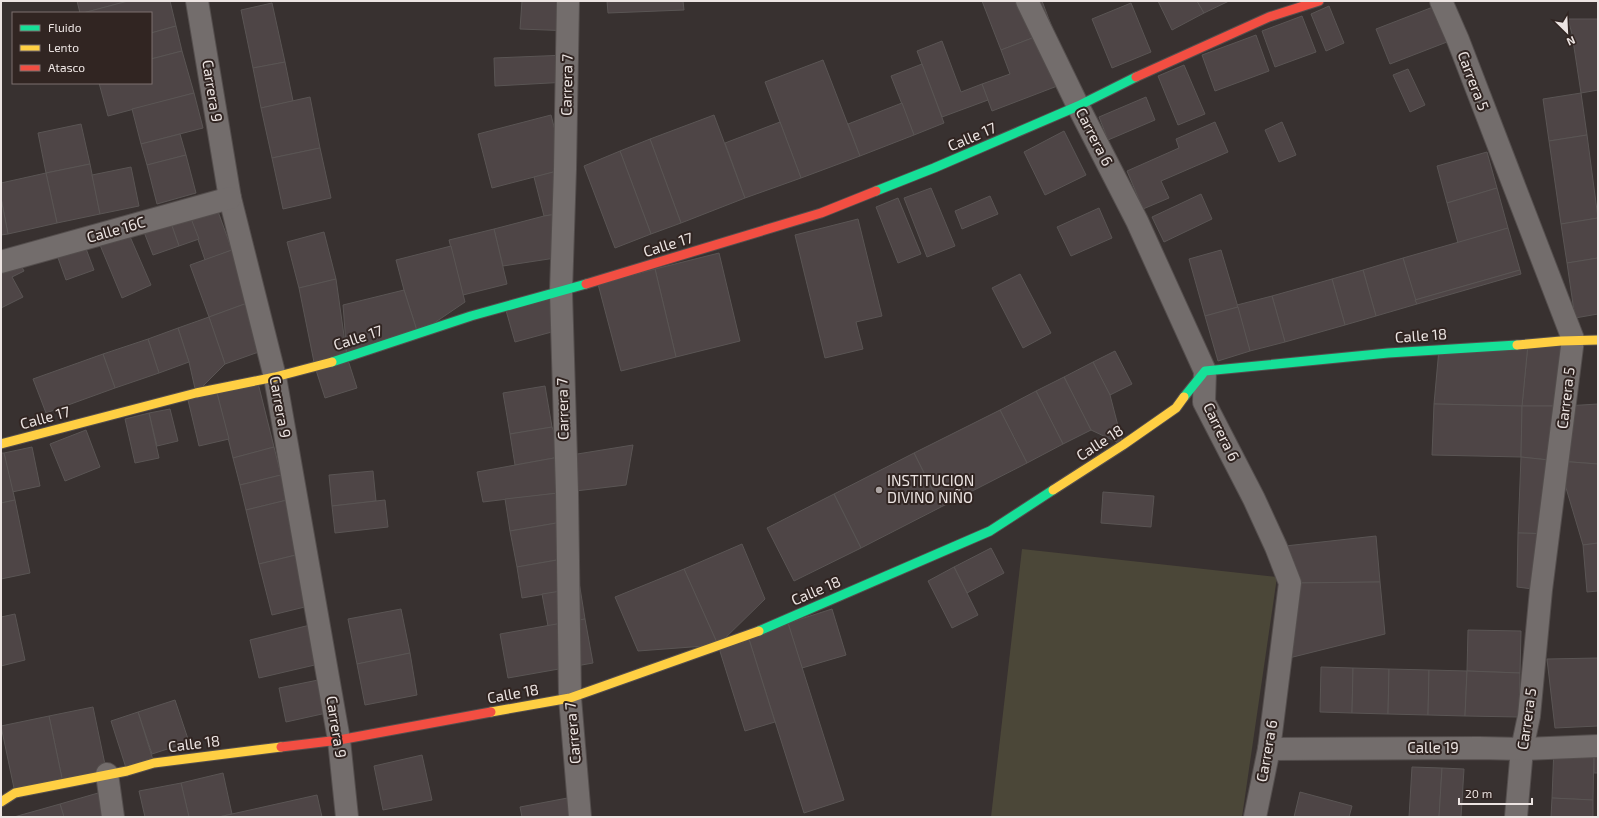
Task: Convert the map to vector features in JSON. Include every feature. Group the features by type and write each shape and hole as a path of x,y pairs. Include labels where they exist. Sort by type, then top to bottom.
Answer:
{"street":[{"name":"Carrera 9","path":"197,1 230,198 275,377 339,740 347,817"},
{"name":"Carrera 7","path":"568,1 565,169 560,292 567,492 570,698 580,817"},
{"name":"Carrera 6","path":"1027,1 1078,106 1137,221 1205,371 1204,402 1254,500 1276,547 1290,584 1269,750 1255,817"},
{"name":"Calle 17","path":"1,444 196,393 275,377 315,367 471,316 560,292 821,213 934,168 1078,106 1114,87 1269,17 1319,1"},
{"name":"Carrera 5","path":"1441,1 1458,40 1573,339 1541,590 1529,716 1522,749 1516,817"},
{"name":"Calle 16C","path":"1,262 230,198"},
{"name":"Calle 18","path":"1,802 15,793 127,771 154,763 339,740 570,698 718,645 748,636 990,531 1123,445 1176,408 1205,371 1387,353 1528,344 1573,339 1598,340"},
{"name":"Calle 19","path":"1269,750 1522,749 1598,746"},
{"path":"107,774 113,817"}],"shaded area":[{"path":"1022,549 1277,577 1242,817 991,817"}],"building":[{"path":"77,1 128,1 87,12 80,12"},
{"path":"128,1 170,1 176,26 152,33 152,12 87,12"},
{"path":"522,1 575,1 573,31 520,29"},
{"path":"607,1 683,1 684,10 608,13"},
{"path":"982,1 1042,1 1053,30 1001,50"},
{"path":"1158,1 1197,1 1204,13 1172,30"},
{"path":"1197,1 1229,1 1204,13"},
{"path":"272,3 285,62 253,68 241,10"},
{"path":"1131,3 1151,52 1112,68 1092,19"},
{"path":"1329,6 1344,43 1326,51 1311,14"},
{"path":"1433,7 1447,42 1390,64 1376,29"},
{"path":"1302,16 1316,52 1275,67 1262,31"},
{"path":"1568,19 1598,19 1598,90 1581,93 1572,34"},
{"path":"176,26 182,51 152,59 152,33"},
{"path":"1053,30 1073,80 992,111 982,84 1010,74 1001,50"},
{"path":"1256,35 1269,71 1215,91 1202,55"},
{"path":"942,41 961,92 982,84 988,100 942,117 917,51"},
{"path":"182,51 194,93 108,116 99,84 152,84 152,59"},
{"path":"567,55 568,82 495,86 494,58"},
{"path":"823,60 860,156 801,178 765,82"},
{"path":"285,62 293,101 261,108 253,68"},
{"path":"922,64 944,123 914,135 891,76"},
{"path":"1184,65 1205,114 1178,125 1158,76"},
{"path":"1408,69 1425,105 1410,112 1393,75"},
{"path":"194,93 203,128 141,144 132,109"},
{"path":"1581,93 1587,135 1549,141 1543,99"},
{"path":"310,97 320,148 272,158 261,108"},
{"path":"1146,97 1155,120 1108,140 1099,117"},
{"path":"902,103 914,135 860,156 848,124"},
{"path":"551,115 565,169 492,188 478,134"},
{"path":"714,115 745,198 681,223 650,139"},
{"path":"780,122 801,178 745,198 725,143"},
{"path":"1215,122 1228,152 1161,181 1169,198 1143,209 1127,171 1179,148 1176,139"},
{"path":"1282,122 1296,155 1279,162 1265,130"},
{"path":"81,124 90,164 46,173 38,133"},
{"path":"1064,131 1086,175 1045,195 1024,152"},
{"path":"180,134 186,155 147,165 141,144"},
{"path":"1587,135 1598,218 1561,224 1549,141"},
{"path":"650,139 681,223 651,234 620,151"},
{"path":"320,148 331,198 283,209 272,158"},
{"path":"620,151 651,234 615,248 584,166"},
{"path":"1487,152 1497,188 1447,203 1437,166"},
{"path":"186,155 196,193 157,204 147,165"},
{"path":"90,164 100,214 57,223 46,173"},
{"path":"131,167 139,206 100,214 92,175"},
{"path":"565,169 563,213 544,216 534,177"},
{"path":"46,173 57,223 8,234 1,198 1,183"},
{"path":"931,188 955,246 927,257 904,198"},
{"path":"1497,188 1508,228 1458,243 1447,203"},
{"path":"1201,194 1212,219 1164,242 1152,217"},
{"path":"990,196 998,214 962,229 955,211"},
{"path":"1,198 8,234 1,235"},
{"path":"898,198 921,254 898,263 876,207"},
{"path":"216,206 232,250 205,260 190,216"},
{"path":"1099,208 1112,238 1071,256 1057,227"},
{"path":"563,213 562,257 503,266 494,229 544,216"},
{"path":"190,216 199,239 179,246 171,223"},
{"path":"1598,218 1598,258 1567,263 1561,224"},
{"path":"858,219 882,316 856,322 863,349 825,358 795,235"},
{"path":"171,223 179,246 153,255 144,232"},
{"path":"1508,228 1520,270 1415,300 1403,258"},
{"path":"494,229 507,284 463,295 449,240"},
{"path":"128,232 151,285 122,298 100,245"},
{"path":"324,232 336,279 299,288 287,242"},
{"path":"85,246 94,270 66,280 57,255"},
{"path":"451,246 465,302 418,334 396,260"},
{"path":"232,250 250,302 209,317 190,265"},
{"path":"1221,250 1238,307 1205,316 1189,259"},
{"path":"719,253 740,341 676,357 655,269"},
{"path":"1403,258 1417,304 1376,316 1363,270"},
{"path":"1598,258 1598,314 1575,318 1567,263"},
{"path":"18,260 24,271 12,277 23,297 1,308 1,266"},
{"path":"655,269 676,357 621,371 598,284"},
{"path":"1363,270 1376,316 1345,325 1332,279"},
{"path":"1520,270 1521,274 1417,304 1415,300"},
{"path":"1020,274 1051,333 1023,348 992,288"},
{"path":"336,279 347,357 315,367 299,288"},
{"path":"1332,279 1345,325 1285,342 1272,296"},
{"path":"404,290 418,334 347,357 343,305"},
{"path":"561,292 570,327 515,342 505,307"},
{"path":"1272,296 1285,342 1250,351 1237,305"},
{"path":"250,302 267,349 225,364 209,317"},
{"path":"1238,307 1250,351 1218,361 1205,316"},
{"path":"209,317 225,364 196,393 189,362 178,328"},
{"path":"178,328 189,362 159,373 148,339"},
{"path":"148,339 159,373 115,388 103,354"},
{"path":"1573,339 1565,406 1522,406 1528,344"},
{"path":"1528,344 1522,406 1434,404 1439,349"},
{"path":"1115,351 1132,384 1110,395 1093,362"},
{"path":"103,354 115,388 46,413 33,379"},
{"path":"347,357 357,388 325,398 315,367"},
{"path":"1093,362 1110,395 1123,445 1091,430 1064,377"},
{"path":"1064,377 1091,430 1063,444 1036,391"},
{"path":"258,383 274,447 233,458 217,393"},
{"path":"545,386 552,427 510,434 503,393"},
{"path":"1036,391 1063,444 1027,463 1000,410"},
{"path":"217,393 229,439 199,446 188,400"},
{"path":"1434,404 1522,406 1521,457 1432,455"},
{"path":"1598,404 1598,464 1558,461 1565,406"},
{"path":"1522,406 1565,406 1558,461 1521,457"},
{"path":"170,409 178,441 157,446 149,413"},
{"path":"1000,410 1027,463 941,507 914,453"},
{"path":"149,413 159,458 135,463 125,419"},
{"path":"552,427 565,456 515,465 510,434"},
{"path":"86,430 100,467 65,481 50,444"},
{"path":"633,445 626,485 567,492 565,456"},
{"path":"32,447 40,486 12,492 4,453"},
{"path":"274,447 281,475 240,485 233,458"},
{"path":"1,453 4,453 15,500 1,503"},
{"path":"914,453 941,507 861,548 834,494"},
{"path":"565,456 567,492 483,502 477,472"},
{"path":"1521,457 1558,461 1559,534 1518,533"},
{"path":"1558,461 1598,464 1598,543 1583,545"},
{"path":"373,471 376,501 332,506 329,475"},
{"path":"281,475 287,500 246,510 240,485"},
{"path":"567,492 568,521 510,531 505,499"},
{"path":"1103,492 1154,496 1151,527 1101,523"},
{"path":"834,494 861,548 794,581 767,528"},
{"path":"15,500 30,573 1,579 1,503"},
{"path":"287,500 300,554 259,564 246,510"},
{"path":"385,500 388,527 335,533 332,506"},
{"path":"568,521 574,557 517,567 510,531"},
{"path":"1518,533 1559,534 1541,590 1517,587"},
{"path":"1376,536 1380,582 1290,583 1276,547"},
{"path":"1598,543 1598,591 1587,592 1583,545"},
{"path":"742,544 765,599 718,645 684,569"},
{"path":"991,548 1004,573 967,593 954,567"},
{"path":"300,554 313,605 272,615 259,564"},
{"path":"574,557 580,588 522,598 517,567"},
{"path":"954,567 978,615 952,628 928,581"},
{"path":"684,569 718,645 638,651 615,597"},
{"path":"1380,582 1385,634 1281,660 1290,583"},
{"path":"580,588 585,619 548,626 542,594"},
{"path":"401,609 410,653 357,664 348,619"},
{"path":"832,609 846,655 802,668 788,623"},
{"path":"15,614 25,660 1,666 1,617"},
{"path":"585,619 593,663 508,678 500,634"},
{"path":"788,623 844,800 804,813 748,636"},
{"path":"310,625 319,664 259,678 250,640"},
{"path":"1468,630 1521,631 1520,673 1467,671"},
{"path":"748,636 775,722 745,731 718,645"},
{"path":"410,653 417,695 365,705 357,664"},
{"path":"1598,658 1598,726 1555,728 1547,659"},
{"path":"1321,667 1353,668 1352,713 1320,712"},
{"path":"1353,668 1389,669 1388,714 1352,713"},
{"path":"1389,669 1429,670 1428,715 1388,714"},
{"path":"1429,670 1467,671 1465,716 1428,715"},
{"path":"1467,671 1520,673 1519,717 1465,716"},
{"path":"323,679 331,712 286,722 279,688"},
{"path":"175,700 189,742 152,754 138,712"},
{"path":"93,707 107,774 63,783 49,716"},
{"path":"138,712 154,763 127,771 111,721"},
{"path":"49,716 63,783 15,793 1,726"},
{"path":"1594,746 1598,746 1598,773 1594,773"},
{"path":"1594,746 1593,800 1552,798 1554,747"},
{"path":"422,755 432,800 383,810 374,766"},
{"path":"1412,767 1442,768 1439,817 1409,817"},
{"path":"1442,768 1464,769 1461,817 1439,817"},
{"path":"223,773 232,814 218,817 189,817 181,783"},
{"path":"181,783 189,817 145,817 139,791"},
{"path":"105,791 113,817 64,817 60,804"},
{"path":"1300,792 1352,806 1349,817 1294,817"},
{"path":"317,795 322,817 219,817 232,814"},
{"path":"578,796 583,817 522,817 520,807"},
{"path":"1552,798 1593,800 1593,817 1551,817"},
{"path":"60,804 64,817 14,817"}],"traffic: fast":[{"path":"876,191 934,168 1078,106 1136,77"},
{"path":"332,362 471,316 586,284"},
{"path":"1184,397 1205,371 1388,353 1517,345"},
{"path":"759,631 990,531 1053,490"}],"traffic: slow":[{"path":"1517,345 1561,341 1598,340"},
{"path":"1,444 196,393 275,377 332,362"},
{"path":"1053,490 1123,445 1176,408 1184,397"},
{"path":"491,712 570,698 759,631"},
{"path":"1,802 15,793 127,771 154,763 281,747"}],"traffic: jam":[{"path":"1136,77 1269,17 1319,1"},
{"path":"586,284 821,213 876,191"},
{"path":"281,747 339,740 491,712"}],"place":[{"name":"INSTITUCION DIVINO NIÑO","path":"879,490"}]}
